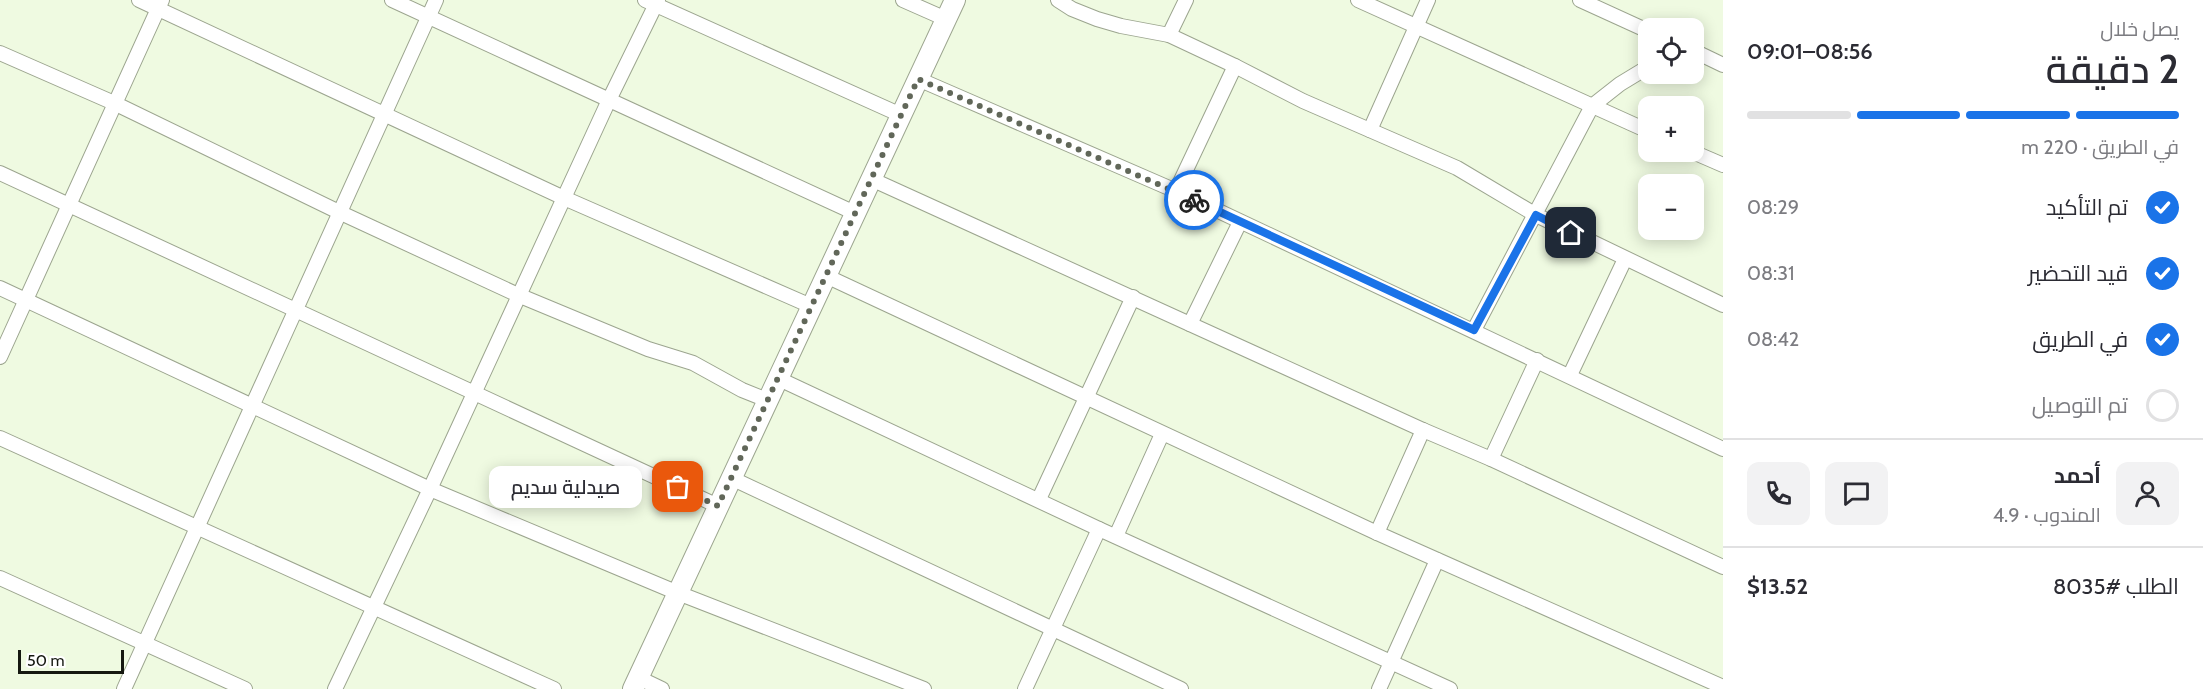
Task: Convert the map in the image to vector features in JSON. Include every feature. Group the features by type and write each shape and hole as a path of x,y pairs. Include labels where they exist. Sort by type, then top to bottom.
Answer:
{"main road":[{"path":"636,683 955,0"}],"street":[{"path":"139,0 160,4 384,115 564,198 811,306"},
{"path":"392,0 855,213"},
{"path":"124,689 436,0"},
{"path":"903,0 946,19"},
{"path":"1059,0 1072,9 1097,19 1169,35 1303,101 1457,168 1536,215 1723,305"},
{"path":"1169,35 1186,0"},
{"path":"1358,0 1638,127"},
{"path":"1370,130 1428,0"},
{"path":"1580,0 1638,26"},
{"path":"335,689 430,489 653,2 901,115"},
{"path":"0,357 160,4"},
{"path":"0,53 114,103 341,213 518,295 648,349 693,363 742,390 767,400"},
{"path":"1704,55 1719,60"},
{"path":"1176,191 1235,66"},
{"path":"1474,330 1592,106 1638,73"},
{"path":"918,79 1176,191 1723,449"},
{"path":"1704,157 1723,165"},
{"path":"0,173 718,506"},
{"path":"871,178 1491,459 1723,567"},
{"path":"1190,324 1240,222"},
{"path":"1570,375 1625,259"},
{"path":"826,276 1377,533 1723,687"},
{"path":"0,288 430,489 678,593 924,689"},
{"path":"1039,499 1133,297"},
{"path":"1491,459 1537,360"},
{"path":"777,378 1099,529 1450,689"},
{"path":"1377,533 1423,430"},
{"path":"1116,536 1162,434"},
{"path":"0,438 554,689"},
{"path":"731,478 1053,631 1181,689"},
{"path":"1025,689 1099,529"},
{"path":"1379,689 1437,560"},
{"path":"0,578 244,689"},
{"path":"636,683 662,689"}],"way so far":[{"path":"678,487 718,506 918,79 1194,200"}],"place":[{"name":"صيدلية سديم","path":"678,487"}],"route":[{"path":"1194,200 1474,330 1536,215 1571,233"}]}
